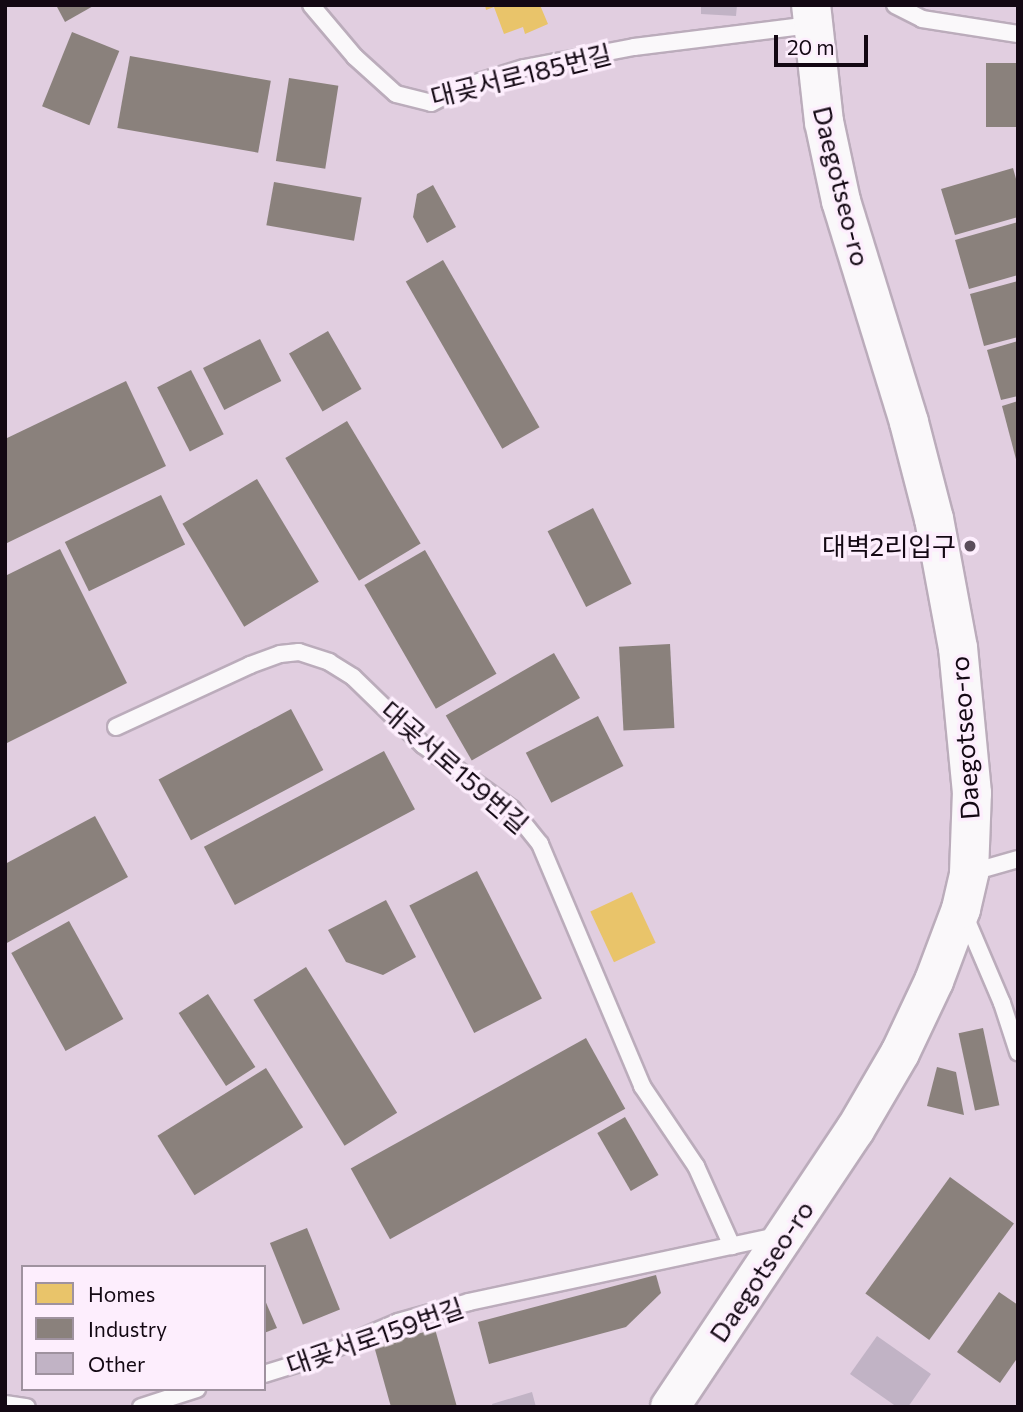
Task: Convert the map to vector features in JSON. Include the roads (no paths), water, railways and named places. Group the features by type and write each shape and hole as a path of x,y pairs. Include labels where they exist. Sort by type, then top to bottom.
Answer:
{"street":[{"name":"Daegotseo-ro","path":"670,1407 855,1130 900,1053 934,981 965,891 972,793 958,648 934,519 909,422 841,201 824,122 811,15"}],"lane":[{"name":"대곶서로185번길","path":"311,5 355,57 396,94 431,103 463,87 524,68 811,15"},
{"path":"895,5 922,19 1018,34"},
{"name":"대곶서로159번길","path":"116,727 250,665 280,654 299,652 329,662 353,677 422,745 512,809 540,844 642,1086 696,1166 732,1246"},
{"path":"1018,859 965,891 1018,1052"},
{"name":"대곶서로159번길","path":"266,1373 303,1362 398,1322 469,1302 785,1235"},
{"path":"141,1407 191,1391"},
{"path":"5,1404 27,1407"}],"place":[{"name":"대벽2리입구","path":"970,546"}]}
